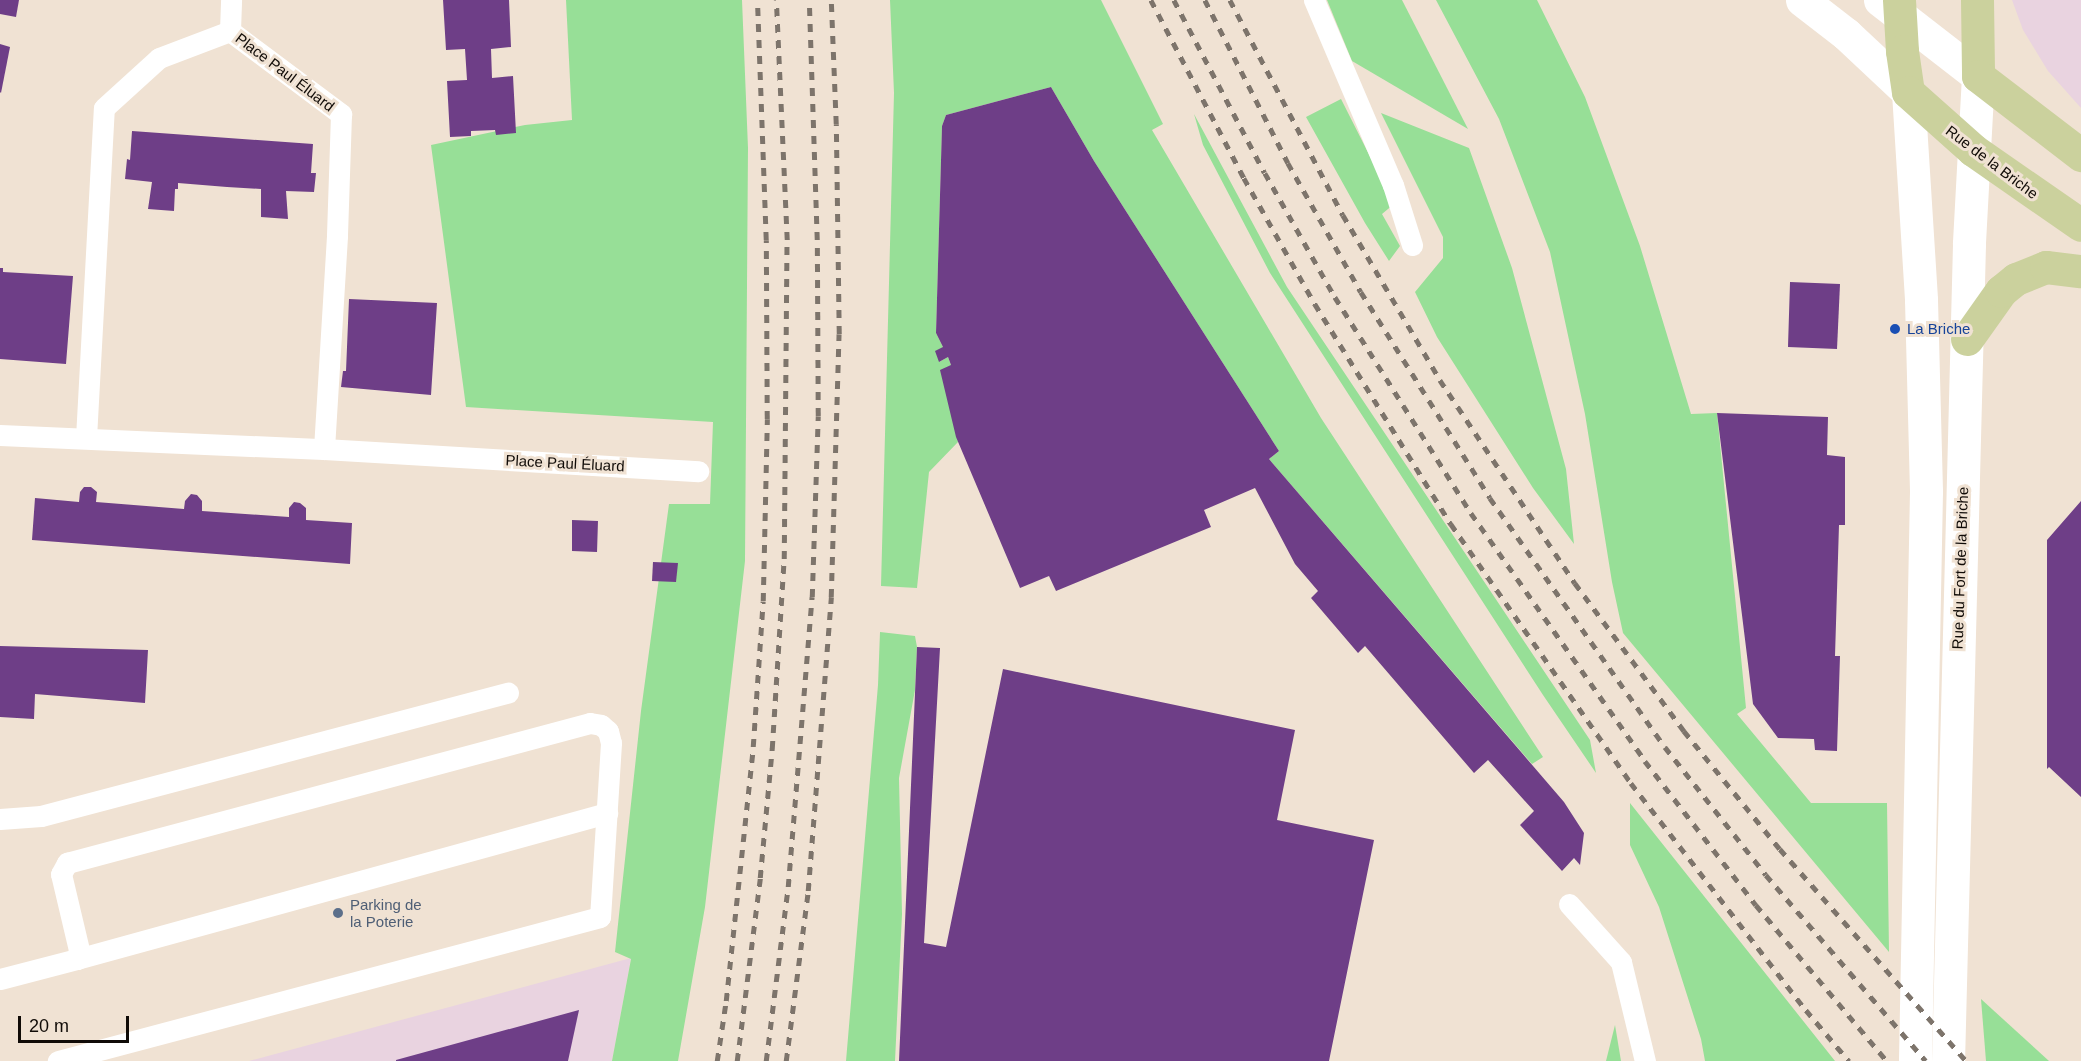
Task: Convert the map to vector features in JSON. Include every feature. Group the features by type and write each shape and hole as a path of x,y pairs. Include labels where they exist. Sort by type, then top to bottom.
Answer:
{"main road":[{"path":"1802,0 1846,34 1908,92"},
{"path":"1977,0 1978,76"},
{"path":"1893,5 1908,92 1921,300 1926,491 1915,1061"},
{"path":"1893,5 1978,76 2081,155"},
{"name":"Rue du Fort de la Briche","path":"1948,1061 1966,339 1978,76"},
{"name":"Rue de la Briche","path":"1908,92 1973,150 2081,225"},
{"path":"1966,339 2001,291 2016,279 2046,267 2081,271"}],"lane":[{"path":"230,31 231,0"},
{"path":"1314,0 1393,184 1413,245"},
{"name":"Place Paul Éluard","path":"86,438 104,108 159,58 230,31 341,114 337,236 324,449"},
{"name":"Place Paul Éluard","path":"0,435 324,449 698,471"},
{"path":"0,819 41,816 508,693"},
{"path":"58,1061 600,917 611,743 608,731 601,725 590,723 67,863 62,874 80,951 77,959"},
{"path":"0,979 607,813"},
{"path":"1569,904 1621,962 1645,1061"}],"shaded area":[{"path":"2012,0 2081,0 2081,108 2048,71 2023,30"},
{"path":"631,958 612,1061 249,1061"}],"green space":[{"path":"566,0 742,0 748,148 745,561 705,907 678,1061 612,1061 631,959 615,952 641,711 669,504 710,504 713,422 466,407 431,145 525,125 572,120"},
{"path":"890,0 1101,0 1163,124 1152,130 1321,418 1543,757 1532,764 1269,459 1279,451 1094,161 1051,87 946,115 942,126 936,333 943,347 939,362 948,357 951,365 958,442 929,472 917,588 881,586 894,93"},
{"path":"1327,0 1402,0 1468,129 1352,61"},
{"path":"1436,0 1537,0 1585,97 1640,246 1691,414 1717,413 1746,708 1737,714 1811,803 1887,803 1889,952 1623,633 1612,582 1585,414 1550,252 1499,119"},
{"path":"1341,99 1394,204 1382,214 1400,246 1389,261 1365,223 1306,117"},
{"path":"1381,113 1469,148 1512,268 1566,469 1574,544 1533,488 1437,337 1415,292 1443,258 1443,237"},
{"path":"1194,114 1287,287 1590,740 1596,773 1270,273 1203,145"},
{"path":"880,632 915,636 917,647 915,690 899,778 902,914 895,1061 846,1061 878,685"},
{"path":"1630,803 1835,1061 1705,1061 1701,1039 1659,907 1630,845"},
{"path":"1981,999 2049,1061 1986,1061"},
{"path":"1615,1025 1621,1061 1606,1061"}],"building":[{"path":"0,0 19,0 16,17 0,14"},
{"path":"443,0 509,0 511,47 491,49 492,78 513,76 516,133 496,135 495,130 471,131 471,136 450,137 447,81 467,80 465,49 446,50"},
{"path":"0,44 10,47 1,93 0,92"},
{"path":"1051,87 1094,161 1279,451 1269,459 1564,802 1584,833 1580,865 1574,858 1562,871 1520,825 1534,811 1488,760 1474,773 1365,646 1358,653 1311,598 1318,591 1295,564 1255,488 1204,510 1211,527 1056,591 1049,576 1020,588 956,437 940,370 951,365 948,357 939,362 935,351 943,347 936,333 942,126 946,115"},
{"path":"132,131 313,144 311,173 316,173 314,192 286,191 288,219 261,217 261,189 178,183 178,189 175,189 174,211 148,209 152,182 125,179 127,159 130,160"},
{"path":"0,268 3,268 3,272 73,276 66,364 0,359"},
{"path":"1790,282 1840,284 1837,349 1788,347"},
{"path":"349,299 437,303 431,395 341,387 343,371 346,371"},
{"path":"1717,413 1828,417 1827,455 1845,457 1845,525 1839,525 1835,656 1840,656 1837,751 1815,750 1814,739 1778,738 1753,704"},
{"path":"84,487 91,487 97,492 96,502 184,509 185,501 191,494 197,495 202,501 202,511 289,517 289,508 294,502 300,503 306,508 306,520 352,523 350,564 32,540 35,498 79,502 80,492"},
{"path":"2081,501 2081,797 2049,767 2047,769 2047,540"},
{"path":"572,520 598,521 597,552 572,551"},
{"path":"653,562 678,563 676,582 652,581"},
{"path":"0,646 148,650 145,703 35,694 34,719 0,717"},
{"path":"917,647 940,648 924,943 946,947 1003,669 1295,730 1277,820 1374,840 1329,1061 899,1061"},
{"path":"579,1010 568,1061 396,1061 396,1060"}],"railway":[{"path":"717,1061 726,1001 753,747 763,601 767,419 766,240 757,0"},
{"path":"737,1061 760,878 772,749 784,559 787,240 776,0"},
{"path":"766,1061 788,887 812,597 818,416 817,240 809,0"},
{"path":"786,1061 808,891 831,597 839,334 836,124 831,0"},
{"path":"1151,0 1244,178 1315,304 1451,524 1631,783 1806,1010 1849,1061"},
{"path":"1174,0 1265,173 1335,297 1471,513 1645,761 1756,905 1887,1061"},
{"path":"1205,0 1288,163 1361,292 1490,498 1665,747 1766,875 1926,1061"},
{"path":"1230,0 1343,215 1440,380 1575,583 1684,731 1780,849 1966,1061"}],"place":[{"name":"La Briche","path":"1895,329"},
{"name":"Parking de la Poterie","path":"338,913"}]}
